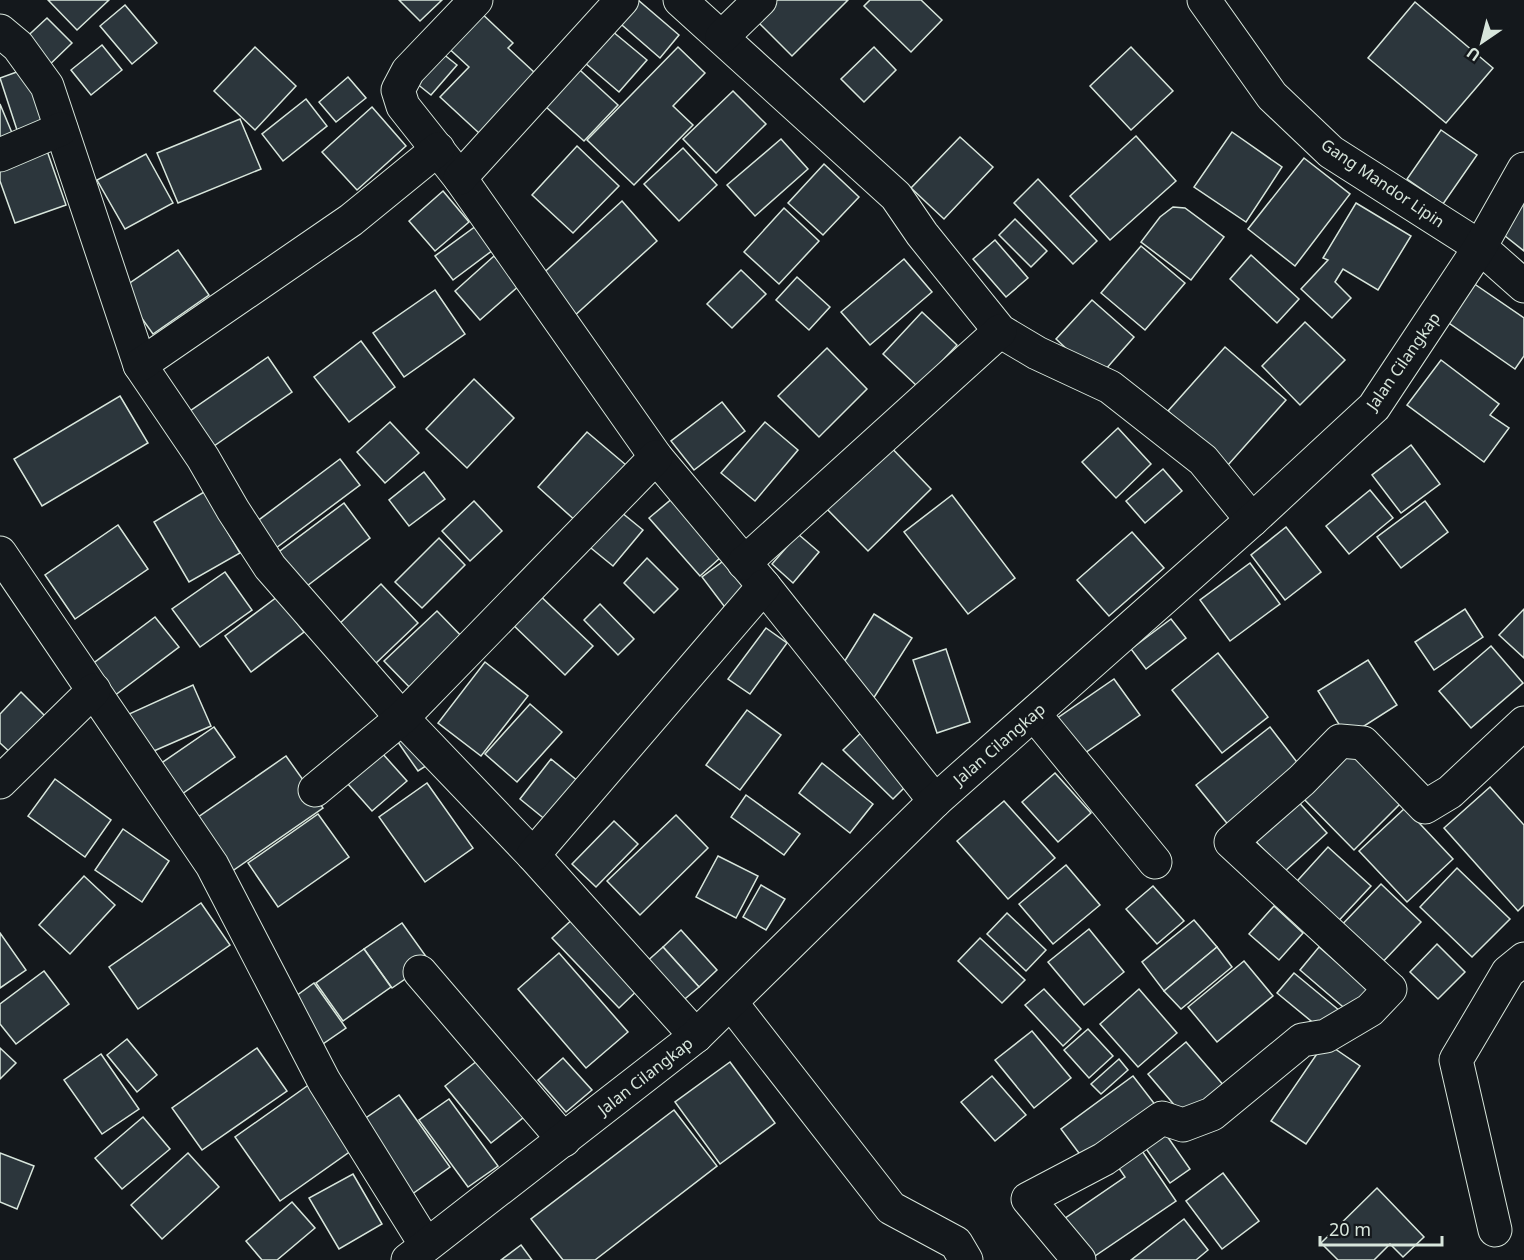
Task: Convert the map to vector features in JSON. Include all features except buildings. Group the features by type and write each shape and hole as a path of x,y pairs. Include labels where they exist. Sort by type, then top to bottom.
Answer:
{"street":[{"path":"476,0 408,71 398,90 403,106 460,178 656,457 754,574 935,801"},
{"path":"460,178 622,0"},
{"path":"680,0 896,196 922,234 1000,331 1037,353 1110,387 1203,460 1252,520"},
{"path":"722,36 760,0"},
{"name":"Gang Mandor Lipin","path":"1204,0 1272,96 1330,152 1480,247 1524,286"},
{"path":"0,31 18,46 47,86 140,365 203,458 270,567 402,718 533,855 696,1036"},
{"path":"0,155 61,129"},
{"path":"140,365 351,220 438,149"},
{"name":"Jalan Cilangkap","path":"417,1253 696,1036 732,1004 935,801 1252,520 1374,407 1480,247 1524,169"},
{"path":"533,855 754,574 1000,331"},
{"path":"315,789 402,718 656,457"},
{"path":"0,553 212,865 324,1081 417,1253"},
{"path":"0,782 94,690"},
{"path":"1034,714 1155,862"},
{"path":"1078,1260 1028,1199 1104,1160 1162,1118 1183,1125 1212,1114 1302,1040 1326,1036 1370,1010 1390,989 1231,842 1302,780 1341,741 1363,743 1425,807 1450,792 1524,723"},
{"path":"1495,1230 1456,1060 1508,972 1524,959"},
{"path":"420,972 564,1140"},
{"path":"732,1004 891,1208 956,1243 966,1260"}]}
